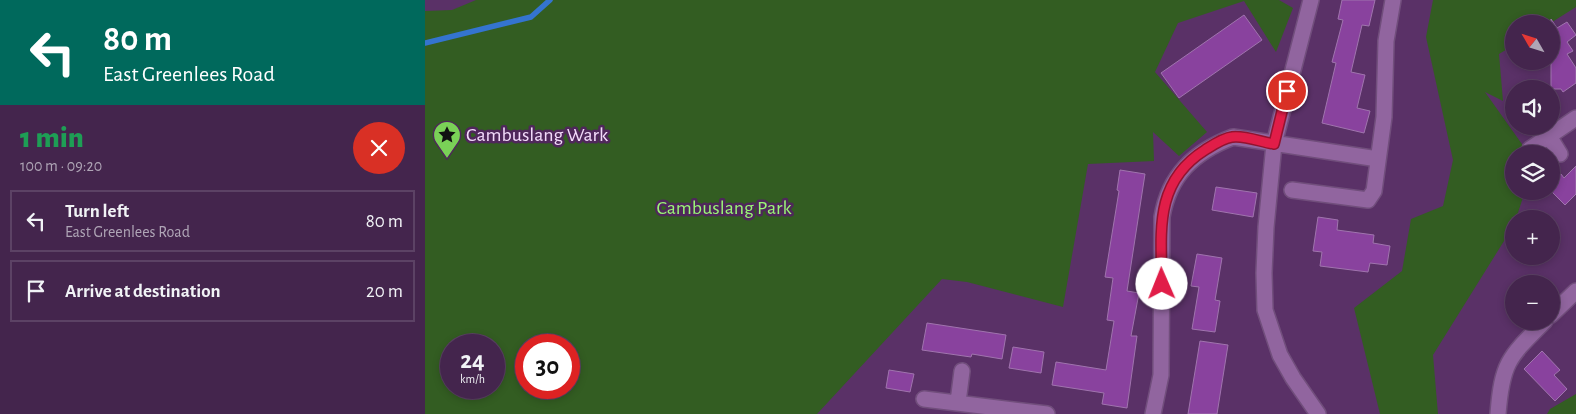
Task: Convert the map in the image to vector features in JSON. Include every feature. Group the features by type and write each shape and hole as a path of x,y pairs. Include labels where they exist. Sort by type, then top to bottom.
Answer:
{"street":[{"path":"1311,0 1274,144 1266,227 1265,310 1281,355 1293,378 1319,414"},
{"path":"1292,190 1368,200 1374,191 1384,117 1386,41 1393,0"},
{"path":"1536,145 1576,118"},
{"path":"1549,136 1554,145"},
{"path":"1153,414 1161,375 1162,217 1165,197 1181,170 1197,155 1217,143 1233,137 1378,159"},
{"path":"1560,306 1576,291"},
{"path":"1498,414 1501,381 1513,353 1536,330"},
{"path":"958,402 962,371"},
{"path":"924,399 1047,414"}],"green space":[{"name":"Cambuslang Park","path":"476,0 1279,0 1293,8 1276,52 1244,1 1178,23 1155,72 1207,132 1179,156 1153,132 1154,161 1088,164 1063,307 967,282 942,279 817,414 425,414 425,11 452,10"},
{"path":"1433,0 1576,0 1576,7 1560,17 1560,15 1505,15 1505,50 1499,54 1503,101 1485,92 1505,120 1505,135 1516,135 1523,145 1505,145 1505,200 1522,200 1519,210 1505,210 1505,239 1433,355 1438,414 1380,414 1354,308 1402,271 1411,219 1443,206 1453,160 1426,37"},
{"path":"1576,394 1576,414 1547,414 1550,409"}],"building":[{"path":"1342,0 1375,0 1369,26 1362,25 1351,72 1365,75 1357,108 1370,111 1364,133 1322,123 1336,63 1332,62 1343,20 1338,19"},
{"path":"1244,15 1262,40 1179,98 1161,73"},
{"path":"1567,22 1576,35 1567,42 1573,51 1567,54 1576,68 1576,83 1563,92 1560,89 1560,80 1551,80 1551,70 1560,70 1560,26"},
{"path":"1576,166 1576,194 1565,205 1560,200 1561,174 1564,178"},
{"path":"1120,170 1145,174 1127,291 1139,293 1131,336 1137,336 1127,408 1102,404 1104,393 1052,385 1056,362 1106,370 1114,321 1107,320 1113,278 1105,277 1119,191 1117,190"},
{"path":"1216,187 1257,193 1253,217 1212,210"},
{"path":"1318,217 1338,220 1337,230 1374,235 1373,243 1390,246 1387,265 1370,263 1368,272 1320,266 1322,252 1313,251"},
{"path":"1197,254 1222,258 1215,300 1220,301 1215,332 1192,329 1199,287 1191,286"},
{"path":"927,323 1006,335 1002,359 972,354 971,357 922,350"},
{"path":"1200,341 1228,345 1217,414 1188,414"},
{"path":"1013,347 1044,352 1041,373 1009,368"},
{"path":"1542,351 1560,370 1554,375 1567,389 1555,401 1524,369"},
{"path":"889,370 914,374 910,392 886,388"}],"waterway":[{"path":"425,43 531,17 550,0"}],"place":[{"name":"Cambuslang Wark","path":"447,159"}],"route":[{"path":"1162,284 1162,217 1165,197 1181,170 1197,155 1217,143 1233,137 1274,144 1287,91"}]}
